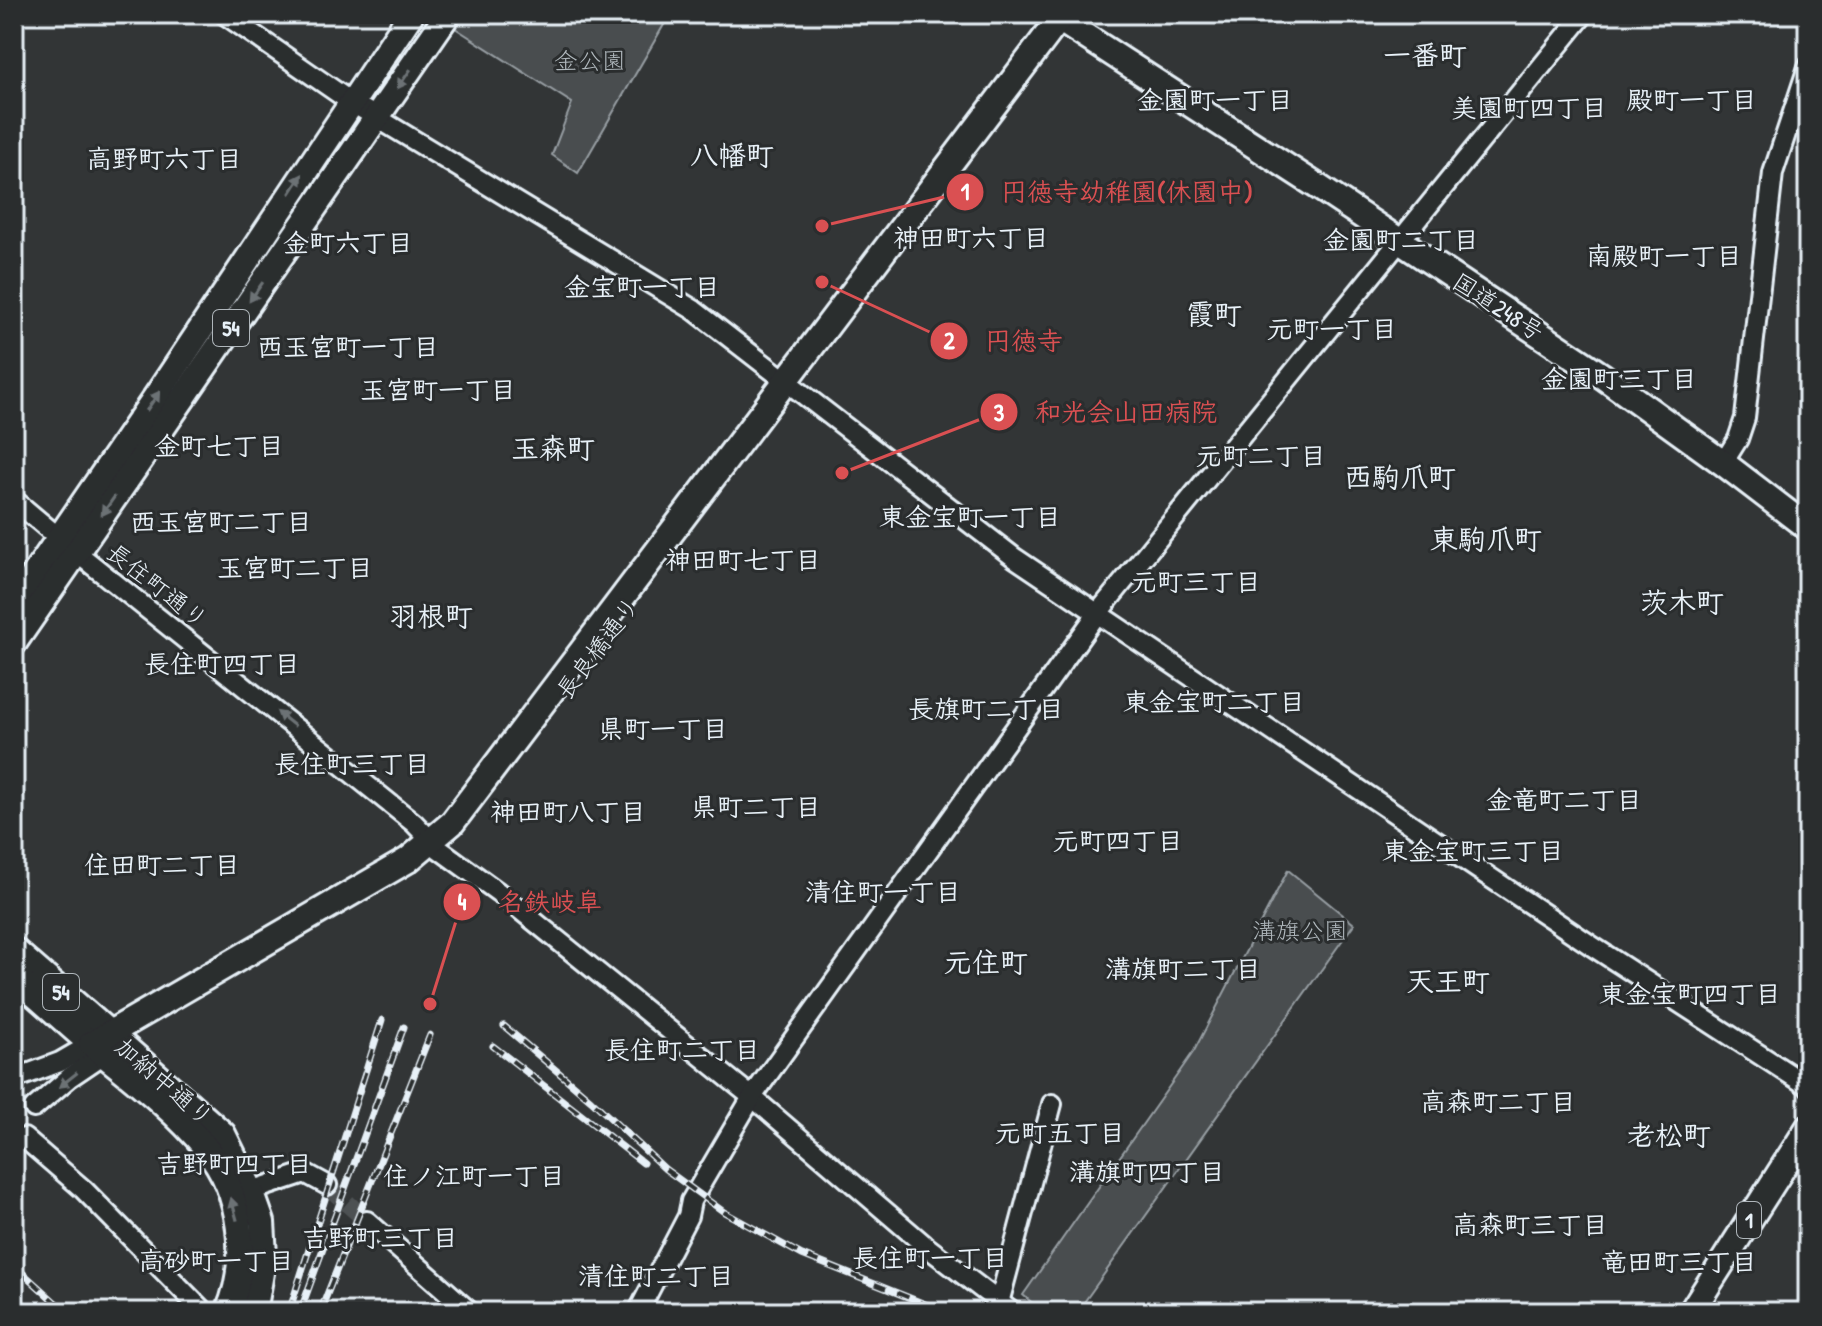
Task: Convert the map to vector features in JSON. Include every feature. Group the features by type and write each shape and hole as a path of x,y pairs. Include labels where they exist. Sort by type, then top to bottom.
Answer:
{"main road":[{"name":"54","path":"14,643 68,545 351,102 411,14"},
{"name":"54","path":"14,604 68,545 377,118 448,14"},
{"name":"国道248号","path":"1066,17 1402,236 1601,375 1808,512"},
{"name":"長良橋通り","path":"106,1044 436,844 791,386 1066,17"},
{"name":"国道248号","path":"1726,459 1808,528"},
{"name":"54","path":"14,950 106,1044"},
{"name":"54","path":"14,976 106,1044"},
{"name":"加納中通り","path":"106,1044 223,1134 251,1191 262,1222 264,1256 254,1312"},
{"name":"加納中通り","path":"106,1044 207,1149 226,1181 238,1223 240,1251 239,1276 228,1312"},
{"name":"1","path":"1691,1312 1808,1128"},
{"name":"1","path":"1703,1312 1808,1148"}],"street":[{"path":"224,14 351,102 694,310 1015,558 1604,955 1808,1086"},
{"path":"638,1312 688,1216 691,1201 752,1097 1097,614 1584,14"},
{"path":"1726,459 1738,439 1745,418 1773,173 1808,67"},
{"name":"長住町通り","path":"14,500 752,1097 927,1247 1005,1307"},
{"path":"14,1079 106,1044"},
{"path":"34,1108 106,1044"},
{"path":"1005,1307 1052,1104"},
{"path":"24,1138 83,1189 204,1312"},
{"path":"251,1191 305,1173 327,1185"},
{"path":"367,1221 470,1312"}],"green space":[{"name":"金公園","path":"460,14 669,16 578,173 552,155 572,103 452,26"},
{"name":"溝旗公園","path":"1288,870 1354,924 1077,1312 1043,1312 1023,1295 1194,1051"}],"tunnel":[{"path":"327,1185 367,1221"}],"railway":[{"path":"289,1312 382,1020"},
{"path":"504,1026 591,1100 665,1169 724,1212 802,1255 945,1312"},
{"path":"300,1312 404,1027"},
{"path":"320,1312 430,1035"},
{"path":"493,1046 643,1163"},
{"path":"14,1265 66,1312"}],"place":[{"name":"円徳寺幼稚園(休園中)","path":"822,226"},
{"name":"円徳寺","path":"822,282"},
{"name":"和光会山田病院","path":"842,473"},
{"name":"名鉄岐阜","path":"430,1004"}],"district":[{"name":"一番町","path":"1425,55"},
{"name":"金園町一丁目","path":"1215,100"},
{"name":"殿町一丁目","path":"1692,100"},
{"name":"美園町四丁目","path":"1529,108"},
{"name":"八幡町","path":"732,155"},
{"name":"高野町六丁目","path":"164,159"},
{"name":"神田町六丁目","path":"971,238"},
{"name":"金園町二丁目","path":"1401,240"},
{"name":"金町六丁目","path":"348,243"},
{"name":"南殿町一丁目","path":"1664,256"},
{"name":"金宝町一丁目","path":"642,287"},
{"name":"霞町","path":"1214,314"},
{"name":"元町一丁目","path":"1332,329"},
{"name":"西玉宮町一丁目","path":"348,347"},
{"name":"金園町三丁目","path":"1619,379"},
{"name":"玉宮町一丁目","path":"438,390"},
{"name":"金町七丁目","path":"219,446"},
{"name":"玉森町","path":"553,448"},
{"name":"元町二丁目","path":"1261,456"},
{"name":"西駒爪町","path":"1400,477"},
{"name":"東金宝町一丁目","path":"970,517"},
{"name":"西玉宮町二丁目","path":"221,522"},
{"name":"東駒爪町","path":"1486,539"},
{"name":"神田町七丁目","path":"743,560"},
{"name":"玉宮町二丁目","path":"295,568"},
{"name":"元町三丁目","path":"1196,582"},
{"name":"茨木町","path":"1682,602"},
{"name":"羽根町","path":"431,616"},
{"name":"長住町四丁目","path":"222,664"},
{"name":"東金宝町二丁目","path":"1214,702"},
{"name":"長旗町二丁目","path":"986,709"},
{"name":"県町一丁目","path":"663,729"},
{"name":"長住町三丁目","path":"352,764"},
{"name":"金竜町二丁目","path":"1564,800"},
{"name":"県町二丁目","path":"756,807"},
{"name":"神田町八丁目","path":"568,812"},
{"name":"元町四丁目","path":"1118,841"},
{"name":"東金宝町三丁目","path":"1473,851"},
{"name":"住田町二丁目","path":"162,865"},
{"name":"清住町一丁目","path":"883,892"},
{"name":"元住町","path":"986,962"},
{"name":"溝旗町二丁目","path":"1183,969"},
{"name":"天王町","path":"1448,981"},
{"name":"東金宝町四丁目","path":"1690,994"},
{"name":"長住町二丁目","path":"682,1050"},
{"name":"高森町二丁目","path":"1498,1102"},
{"name":"元町五丁目","path":"1060,1133"},
{"name":"老松町","path":"1669,1135"},
{"name":"吉野町四丁目","path":"234,1164"},
{"name":"溝旗町四丁目","path":"1147,1172"},
{"name":"住ノ江町一丁目","path":"474,1176"},
{"name":"高森町三丁目","path":"1530,1225"},
{"name":"吉野町三丁目","path":"380,1238"},
{"name":"長住町一丁目","path":"930,1258"},
{"name":"高砂町一丁目","path":"216,1261"},
{"name":"竜田町三丁目","path":"1679,1262"},
{"name":"清住町二丁目","path":"656,1276"}]}
